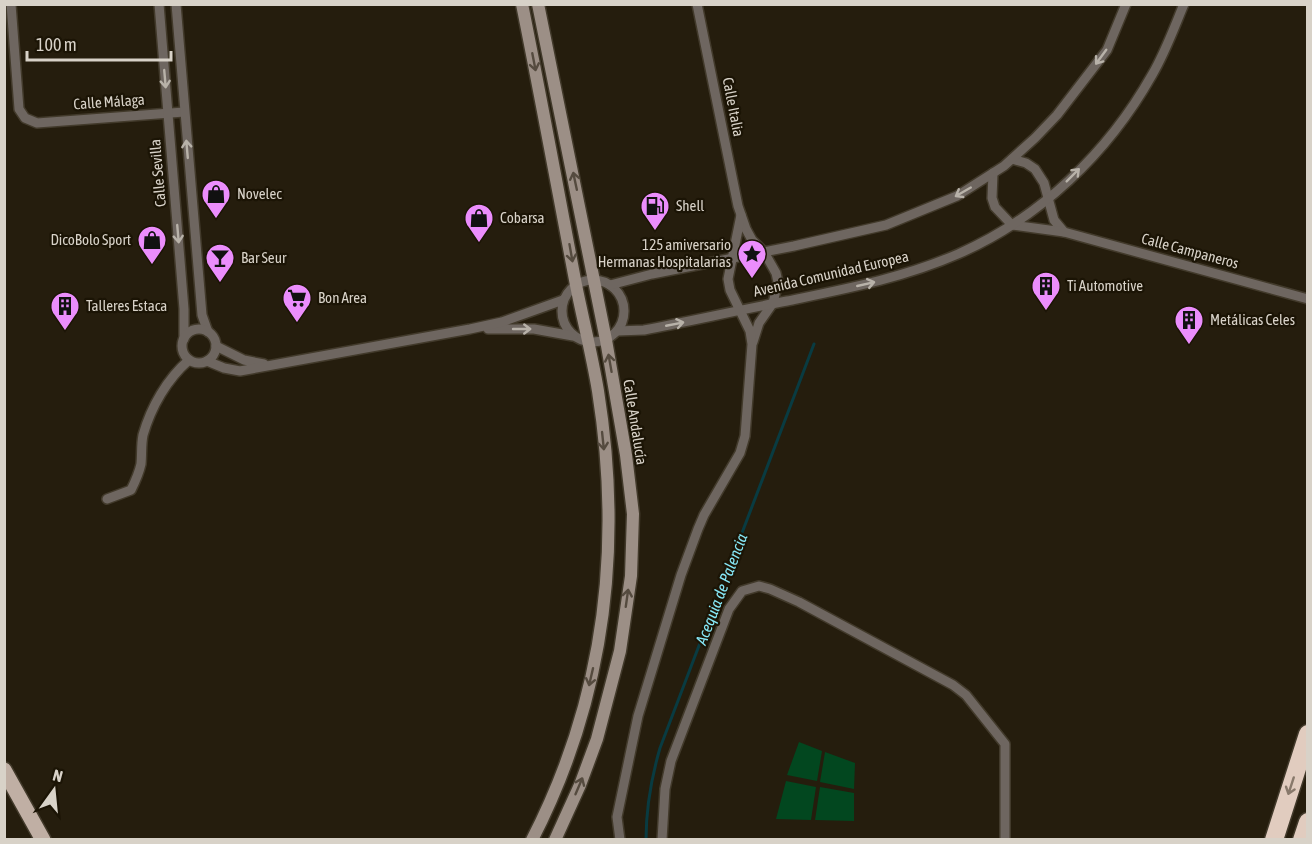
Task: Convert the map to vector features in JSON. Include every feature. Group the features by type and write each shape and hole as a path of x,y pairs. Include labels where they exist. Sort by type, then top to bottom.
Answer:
{"highway":[{"path":"1274,840 1308,734"},
{"path":"1302,840 1308,822"}],"main road":[{"path":"522,4 598,391 607,471 610,532 604,609 597,651 575,738 550,803 531,840"},
{"name":"Calle Andalucía","path":"538,4 595,279 627,455 633,514 631,576 620,651 597,739 580,785 555,840"},
{"path":"4,770 43,840"}],"street":[{"name":"Calle Málaga","path":"10,4 19,109 25,118 37,123 184,112"},
{"name":"Calle Sevilla","path":"159,4 184,309 184,339"},
{"name":"Calle Sevilla","path":"176,4 202,315 208,332"},
{"name":"Calle Italia","path":"697,4 728,162 741,215 752,240 764,252"},
{"path":"610,285 652,274 886,225 957,196 1012,159 1057,115 1107,50 1126,4"},
{"name":"Avenida Comunidad Europea","path":"617,331 644,330 881,280 957,254 1012,225 1049,199 1105,144 1152,75 1184,4"},
{"path":"1012,159 1026,163 1035,169 1044,183 1054,220 1064,232"},
{"path":"993,173 992,198 995,207 1012,225"},
{"name":"Calle Italia","path":"732,257 737,243 741,215"},
{"name":"Calle Campaneros","path":"1012,225 1064,232 1308,299"},
{"path":"752,344 759,323 773,303 778,282 776,273 764,252"},
{"path":"620,840 617,817 641,705 681,575 704,515 740,453 745,436 752,344 750,331 730,290 728,279 732,257"},
{"path":"470,329 534,329 573,336 588,342 606,340 617,331 624,319 624,304 618,292 610,285 595,279 576,284 569,290 563,300 561,311 563,321 573,336"},
{"path":"207,362 213,356 216,345 213,337 208,332 196,330 188,334 184,339 183,351 189,360 207,362 240,371 502,322 563,300"},
{"path":"216,345 244,360 272,365"},
{"path":"108,499 131,490 141,462 144,434 164,388 175,372 189,360"},
{"path":"662,840 665,789 671,760 729,609 742,591 759,586 799,602 966,694 1005,744 1005,840"}],"green space":[{"path":"799,742 822,751 817,781 787,775"},
{"path":"825,752 855,763 854,789 820,782"},
{"path":"786,781 816,787 811,820 776,819"},
{"path":"820,787 854,793 854,821 815,820"}],"waterway":[{"name":"Acequia de Palencia","path":"646,840 650,793 660,748 814,344"}],"place":[{"name":"Novelec","path":"216,220"},
{"name":"Shell","path":"655,232"},
{"name":"Cobarsa","path":"479,244"},
{"name":"DicoBolo Sport","path":"152,266"},
{"name":"125 amiversario Hermanas Hospitalarias","path":"752,280"},
{"name":"Bar Seur","path":"220,284"},
{"name":"Ti Automotive","path":"1046,312"},
{"name":"Bon Area","path":"297,324"},
{"name":"Talleres Estaca","path":"65,332"},
{"name":"Metálicas Celes","path":"1189,346"}]}
